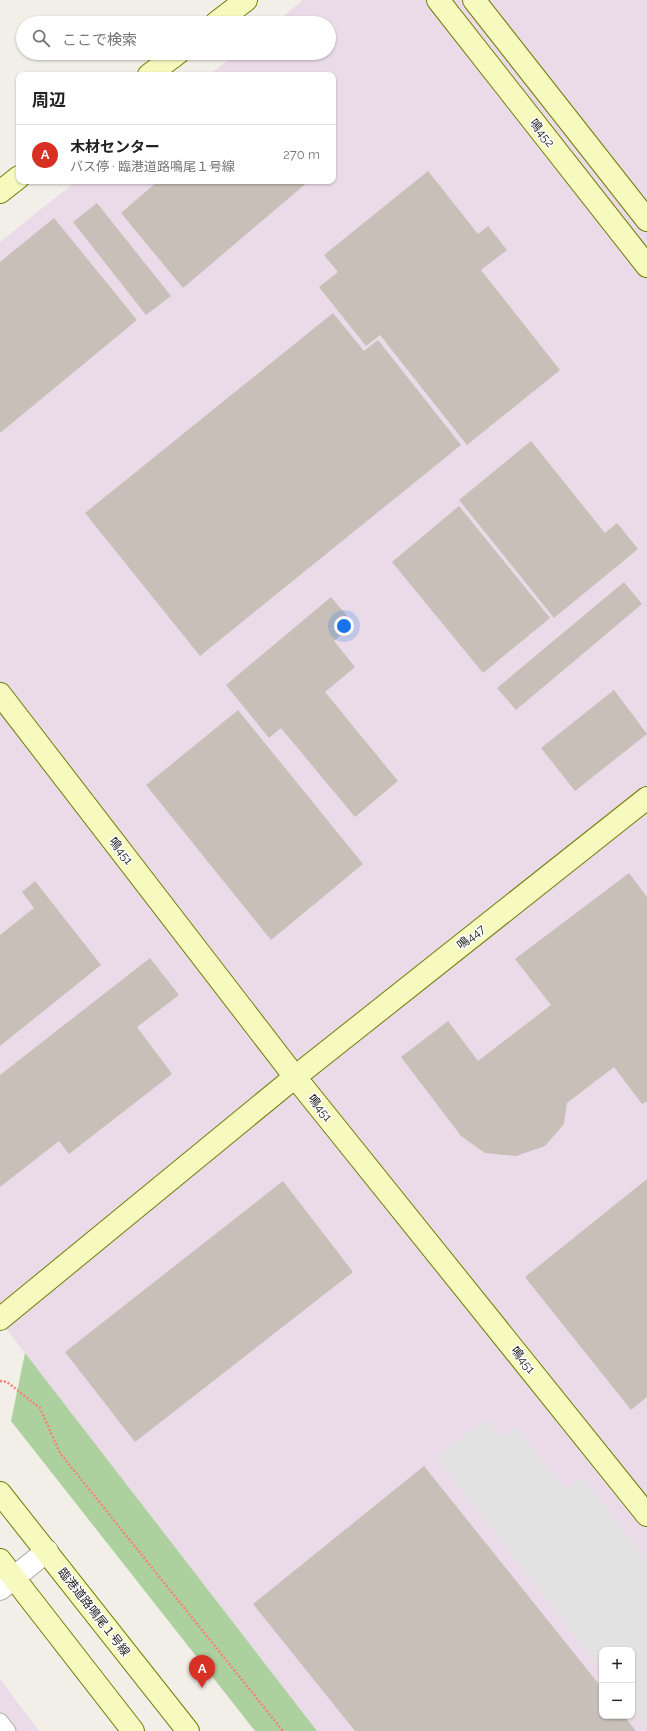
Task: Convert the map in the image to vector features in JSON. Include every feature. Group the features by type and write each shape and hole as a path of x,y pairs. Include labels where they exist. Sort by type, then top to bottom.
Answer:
{"street":[{"path":"225,16 246,0"},
{"name":"鳴452","path":"438,0 647,266"},
{"path":"474,0 647,220"},
{"path":"154,72 169,60"},
{"path":"0,192 16,179"},
{"name":"鳴451","path":"0,694 295,1077 647,1515"},
{"name":"鳴447","path":"0,1319 295,1077 647,798"},
{"name":"臨港道路鳴尾１号線","path":"0,1493 188,1731"},
{"path":"7,1584 47,1551"},
{"path":"0,1560 7,1584 133,1731"}],"lane":[{"path":"0,1721 8,1731"}],"path":[{"path":"0,1381 7,1382 40,1408 60,1453 282,1731"}],"shaded area":[{"path":"303,0 647,0 647,1731 317,1731 0,1321 0,242 72,184 336,184 336,72 213,72 228,60 336,60 336,16 284,16"},
{"path":"486,1419 501,1438 516,1427 565,1490 582,1477 647,1561 647,1729 635,1714 635,1647 599,1647 599,1667 436,1457"},
{"path":"0,1679 39,1731 0,1731"}],"green space":[{"path":"25,1353 317,1731 255,1731 11,1421"}],"building":[{"path":"428,171 478,234 488,226 507,250 481,270 560,370 467,445 380,335 366,346 319,287 338,272 324,255"},
{"path":"155,184 305,184 183,288 121,213"},
{"path":"97,203 171,296 146,315 73,222"},
{"path":"54,218 137,320 0,433 0,262"},
{"path":"333,313 364,351 378,340 461,445 200,656 85,513"},
{"path":"531,441 605,533 617,523 638,549 554,618 459,500"},
{"path":"459,506 550,618 483,673 392,562"},
{"path":"624,582 642,604 516,710 497,688"},
{"path":"331,597 354,624 334,641 355,667 325,692 398,781 355,817 281,728 269,738 226,685"},
{"path":"614,690 647,734 575,791 541,748"},
{"path":"238,710 363,864 271,940 146,785"},
{"path":"629,873 647,897 647,1101 642,1104 614,1067 567,1103 564,1124 545,1146 516,1156 485,1153 461,1136 401,1057 448,1021 478,1061 551,1005 515,959"},
{"path":"35,881 101,965 0,1046 0,935 34,908 22,892"},
{"path":"150,958 179,995 137,1027 172,1074 69,1154 59,1141 0,1187 0,1075"},
{"path":"647,1179 647,1397 631,1410 525,1277"},
{"path":"283,1181 353,1272 135,1442 65,1352"},
{"path":"424,1466 599,1684 599,1719 626,1719 636,1731 355,1731 253,1604"}],"place":[{"name":"木材センター","path":"202,1688"}]}
